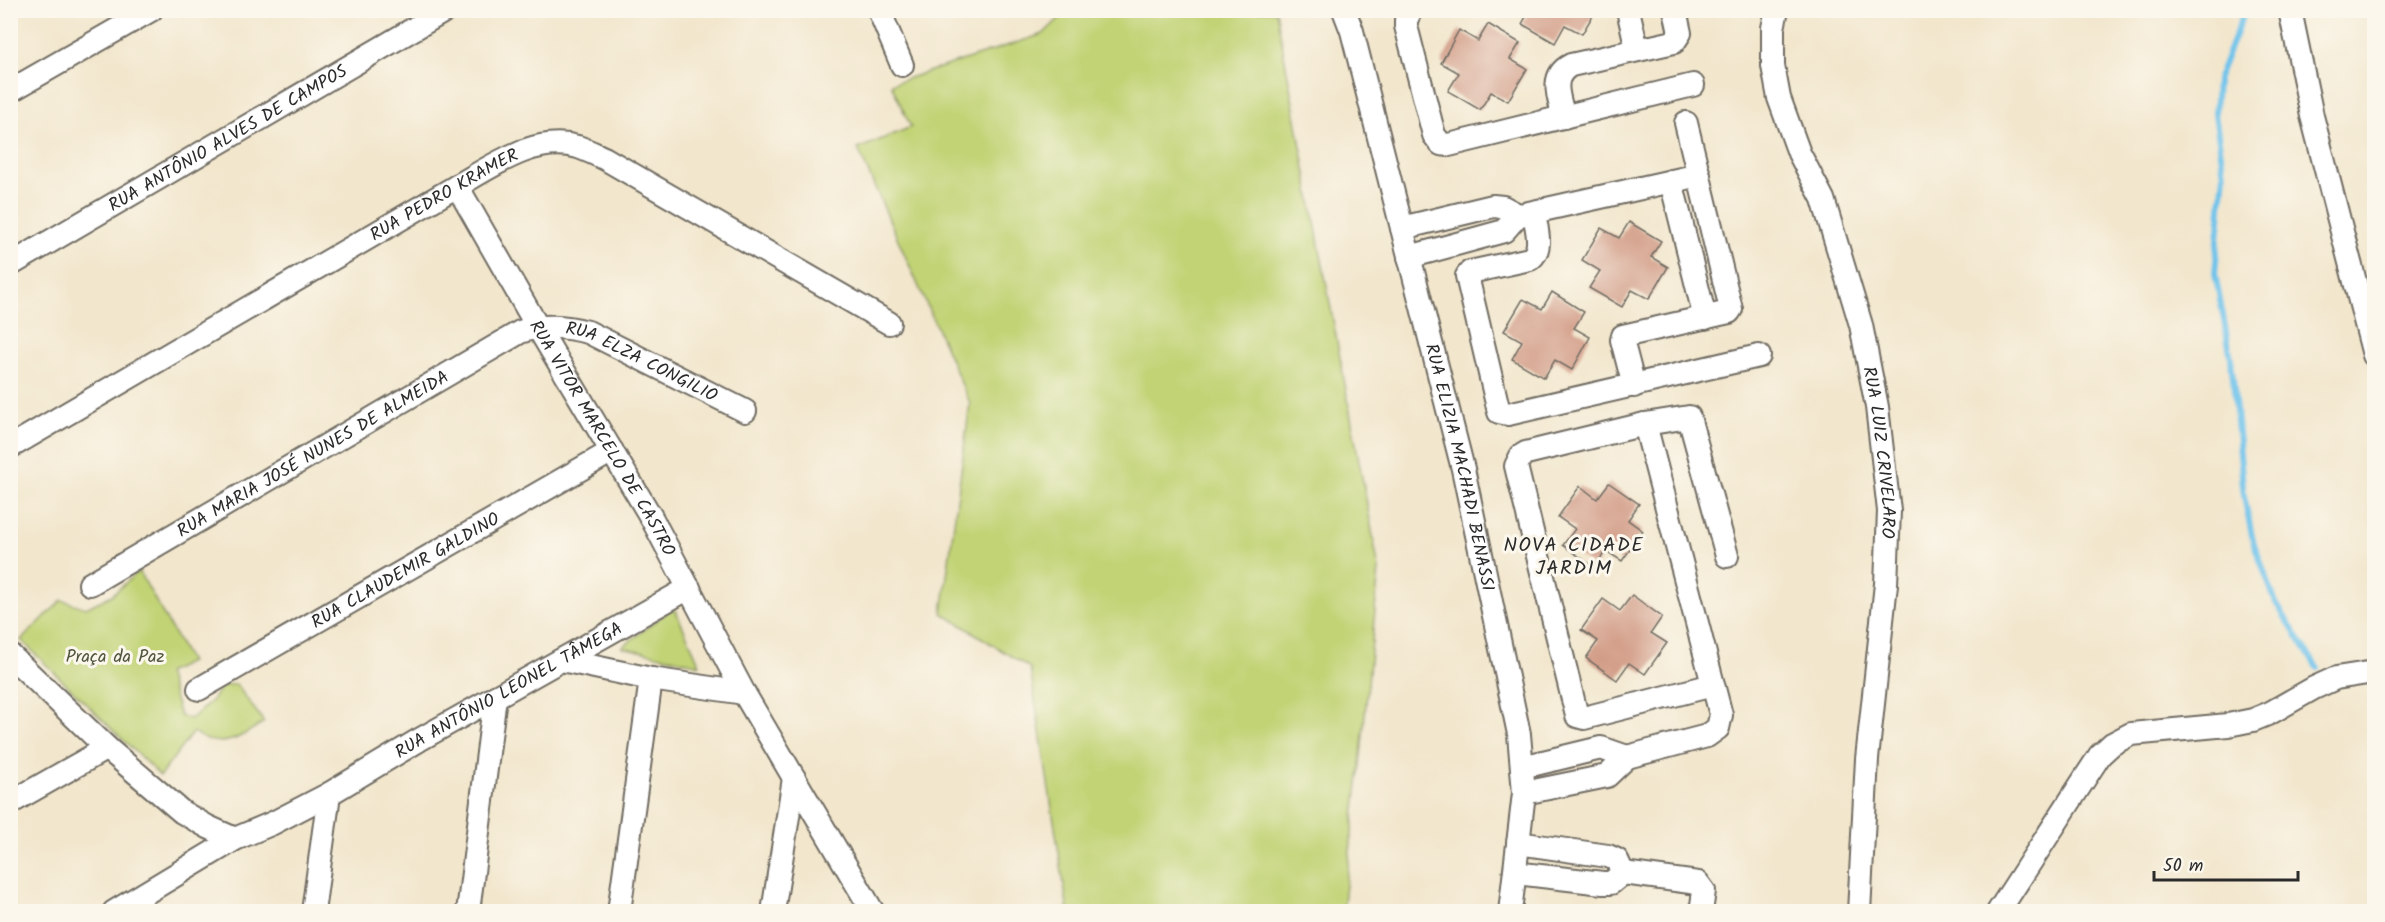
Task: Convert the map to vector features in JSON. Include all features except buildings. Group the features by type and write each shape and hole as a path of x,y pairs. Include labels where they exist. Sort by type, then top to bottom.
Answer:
{"street":[{"path":"10,92 151,10"},
{"name":"RUA ANTÔNIO ALVES DE CAMPOS","path":"10,265 446,10"},
{"path":"879,10 902,65"},
{"path":"1411,10 1406,26 1434,135 1441,144 1449,145 1693,85"},
{"path":"1628,10 1637,50"},
{"path":"1563,117 1556,83 1566,68 1671,43 1677,39 1680,29 1675,10"},
{"name":"RUA LUIZ CRIVELARO","path":"1777,10 1773,28 1773,66 1779,98 1799,153 1823,199 1861,325 1877,407 1889,511 1886,584 1867,759 1859,912"},
{"path":"2290,10 2312,116 2374,355"},
{"name":"RUA ELIZIA MACHADI BENASSI","path":"1348,17 1462,469 1519,734 1524,794 1510,912"},
{"path":"1634,386 1622,340 1623,336 1729,312 1731,307 1686,123"},
{"name":"RUA PEDRO KRAMER","path":"10,447 514,154 552,145 577,147 604,158 889,323"},
{"path":"1409,257 1504,231 1526,214 1699,175"},
{"path":"1671,181 1705,318"},
{"name":"RUA VITOR MARCELO DE CASTRO","path":"457,186 689,588 744,693 873,912"},
{"path":"1402,228 1499,207 1526,214"},
{"path":"1466,213 1472,238"},
{"path":"1526,214 1539,247 1535,256 1470,272 1467,276 1497,409 1503,414 1759,356"},
{"name":"RUA ELZA CONGILIO","path":"537,326 566,327 588,332 745,411"},
{"name":"RUA MARIA JOSÉ NUNES DE ALMEIDA","path":"90,584 520,332 537,326"},
{"path":"1713,685 1584,718 1577,716 1516,466 1521,456 1526,453 1682,416 1690,418 1727,556"},
{"path":"1524,794 1611,774 1627,757 1713,733 1718,728 1721,715 1645,424"},
{"name":"RUA CLAUDEMIR GALDINO","path":"199,689 612,452"},
{"name":"RUA ANTÔNIO LEONEL TÂMEGA","path":"114,912 235,839 329,794 689,588"},
{"path":"10,655 107,748 182,812 235,839"},
{"path":"562,660 651,679 744,693"},
{"path":"1998,912 2100,755 2112,744 2140,732 2228,725 2253,720 2270,714 2314,688 2337,678 2374,672"},
{"path":"619,912 651,679"},
{"path":"468,912 495,697"},
{"path":"10,802 107,748"},
{"path":"1522,765 1606,749 1627,757"},
{"path":"1575,754 1582,782"},
{"path":"773,912 794,778"},
{"path":"313,912 329,794"},
{"path":"1518,843 1612,857 1617,860 1623,873"},
{"path":"1570,879 1574,852"},
{"path":"1515,873 1611,883 1623,873 1698,883 1704,891 1701,912"}],"green space":[{"path":"1068,10 1276,11 1379,569 1343,911 1068,911 1030,668 942,613 970,403 858,149 911,127 891,84 1043,34"},
{"name":"Praça da Paz","path":"139,571 190,662 167,673 180,716 191,719 213,699 221,686 236,684 264,722 238,737 221,742 203,738 193,732 160,776 21,640 62,600 86,608 112,595"},
{"path":"674,607 700,665 622,647"}],"waterway":[{"path":"2245,10 2217,80 2215,114 2224,174 2215,273 2231,358 2244,496 2253,541 2276,603 2317,668"}],"district":[{"name":"NOVA CIDADE JARDIM","path":"1574,556"}]}
